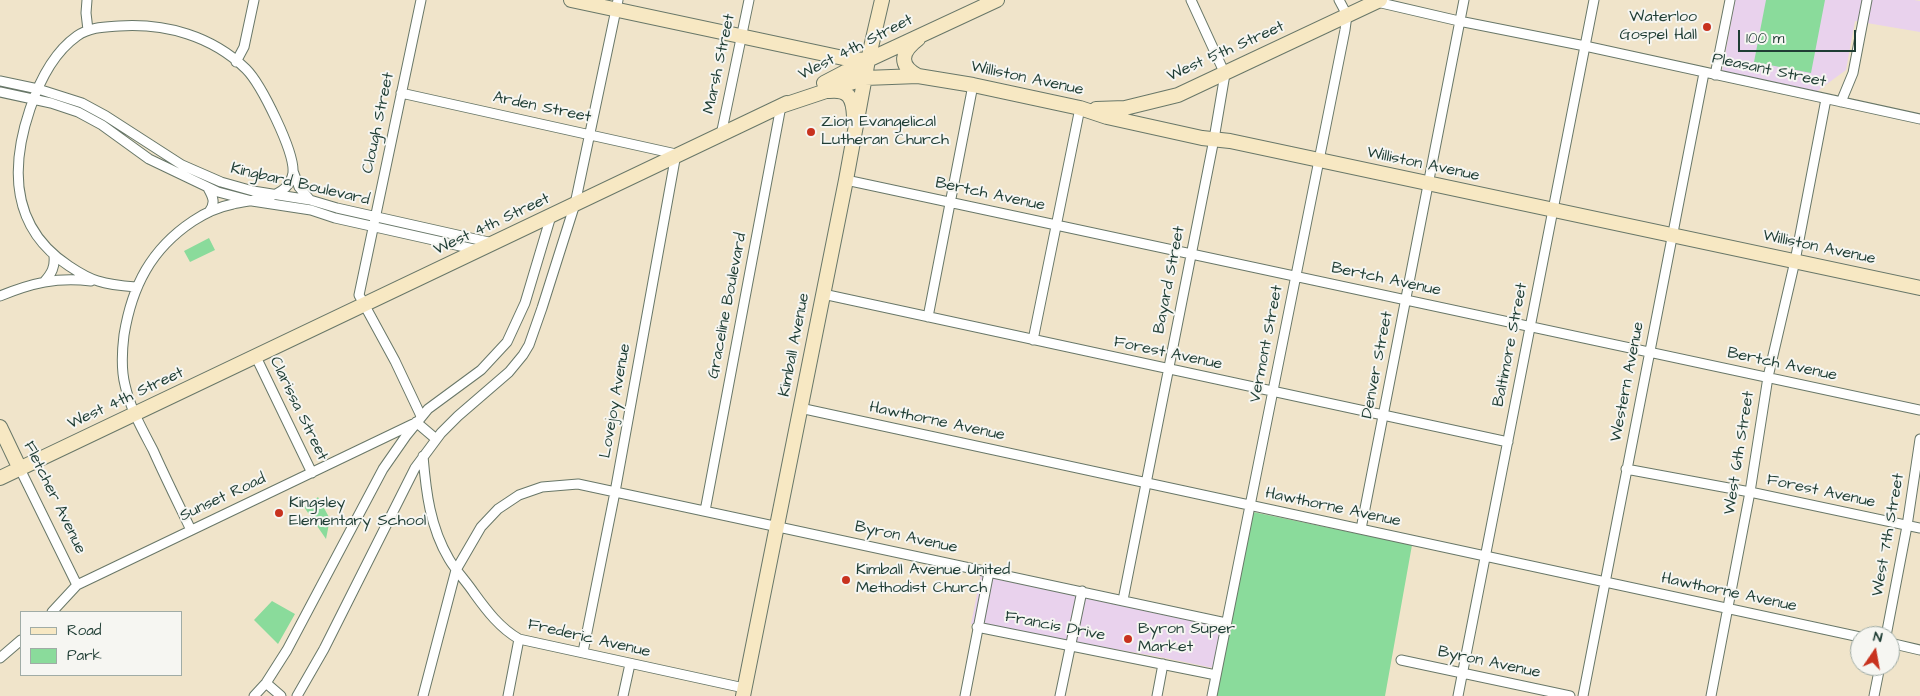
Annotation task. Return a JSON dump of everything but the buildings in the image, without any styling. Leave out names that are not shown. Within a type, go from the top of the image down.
[{"type":"main road","points":[[571,0],[617,5],[742,36],[848,59],[868,60]]},
{"type":"main road","name":"Kimball Avenue","points":[[743,692],[846,180],[864,78],[882,0]]},
{"type":"main road","name":"West 4th Street","points":[[0,478],[495,243],[676,154],[721,135],[868,60],[997,0]]},
{"type":"main road","name":"West 5th Street","points":[[1080,108],[1107,109],[1145,104],[1178,95],[1378,1]]},
{"type":"main road","points":[[918,76],[906,67],[904,55],[907,48],[926,32]]},
{"type":"main road","name":"Williston Avenue","points":[[781,106],[864,78],[918,76],[973,85],[1080,108],[1117,119],[1202,138],[1230,141],[1920,288]]},
{"type":"main road","points":[[820,92],[837,90],[845,92],[849,96],[854,110],[855,129]]},
{"type":"main road","name":"Fletcher Avenue","points":[[0,427],[20,469]]},
{"type":"street","points":[[87,0],[88,30]]},
{"type":"street","points":[[236,62],[244,47],[254,0]]},
{"type":"street","name":"Clough Street","points":[[417,421],[395,361],[359,295],[421,0]]},
{"type":"street","name":"Marsh Street","points":[[721,135],[749,0]]},
{"type":"street","points":[[1191,0],[1225,74]]},
{"type":"street","points":[[1340,0],[1347,15]]},
{"type":"street","name":"Denver Street","points":[[1361,529],[1464,0]]},
{"type":"street","name":"Baltimore Street","points":[[1458,696],[1594,0]]},
{"type":"street","points":[[1715,75],[1730,0]]},
{"type":"street","points":[[1841,102],[1853,73],[1867,0]]},
{"type":"street","name":"Pleasant Street","points":[[1378,1],[1459,22],[1585,46],[1920,119]]},
{"type":"street","points":[[297,696],[324,649],[404,487],[423,456],[458,416],[509,372],[523,355],[531,339],[575,204],[617,5]]},
{"type":"street","name":"Vermont Street","points":[[1212,696],[1347,15]]},
{"type":"street","points":[[98,282],[78,272],[54,256],[36,235],[29,222],[20,192],[18,163],[22,134],[38,89],[56,56],[73,39],[88,30],[133,25],[175,29],[202,40],[236,62],[254,79],[269,105],[299,187],[310,200]]},
{"type":"street","name":"Western Avenue","points":[[1583,696],[1704,73]]},
{"type":"street","name":"Bayard Street","points":[[1123,600],[1214,139],[1225,74]]},
{"type":"street","name":"Kingbard Boulevard","points":[[0,81],[69,98],[95,110],[156,149],[204,175],[237,187],[310,200],[375,217],[495,243]]},
{"type":"street","points":[[928,317],[973,85]]},
{"type":"street","name":"Kingbard Boulevard","points":[[0,92],[67,108],[91,118],[149,159],[208,188],[234,197],[311,210],[373,227],[480,250]]},
{"type":"street","name":"Arden Street","points":[[401,93],[676,154]]},
{"type":"street","name":"West 6th Street","points":[[1710,696],[1750,492],[1768,377],[1795,261],[1826,98]]},
{"type":"street","name":"Graceline Boulevard","points":[[705,511],[781,106]]},
{"type":"street","points":[[1033,340],[1080,108]]},
{"type":"street","name":"Lovejoy Avenue","points":[[583,652],[615,492],[676,154]]},
{"type":"street","points":[[191,530],[135,414],[124,382],[122,364],[127,321],[136,287],[159,251],[181,230],[209,212],[234,203],[252,201],[275,194],[290,182],[293,170]]},
{"type":"street","name":"Bertch Avenue","points":[[846,180],[1920,410]]},
{"type":"street","points":[[208,188],[213,197],[212,208],[209,212]]},
{"type":"street","points":[[254,696],[266,683],[287,650],[383,469],[417,421],[435,403],[492,361],[507,342],[525,303],[551,216]]},
{"type":"street","points":[[44,282],[51,275],[54,267],[54,256]]},
{"type":"street","points":[[0,296],[44,282],[65,279],[136,287]]},
{"type":"street","name":"Forest Avenue","points":[[823,294],[1508,442]]},
{"type":"street","name":"Clarissa Street","points":[[256,357],[312,473]]},
{"type":"street","name":"Hawthorne Avenue","points":[[800,408],[1850,635]]},
{"type":"street","points":[[417,421],[436,439]]},
{"type":"street","name":"Sunset Road","points":[[53,611],[77,585],[417,421]]},
{"type":"street","name":"West 7th Street","points":[[1888,626],[1907,526],[1920,439]]},
{"type":"street","name":"Frederic Avenue","points":[[423,456],[429,508],[432,522],[442,547],[456,570],[495,620],[509,633],[519,639],[583,652],[743,692]]},
{"type":"street","name":"Fletcher Avenue","points":[[20,469],[77,585]]},
{"type":"street","name":"Forest Avenue","points":[[1626,469],[1750,492],[1920,528]]},
{"type":"street","name":"Byron Avenue","points":[[423,696],[456,570],[489,517],[508,502],[530,490],[542,487],[578,484],[1226,623]]},
{"type":"street","points":[[965,696],[989,572]]},
{"type":"street","points":[[1060,696],[1082,592]]},
{"type":"street","name":"Francis Drive","points":[[977,627],[1216,675]]},
{"type":"street","points":[[508,696],[519,639]]},
{"type":"street","points":[[0,658],[20,641]]},
{"type":"street","points":[[1900,645],[1920,650]]},
{"type":"street","name":"Byron Avenue","points":[[1402,660],[1570,696]]},
{"type":"street","points":[[624,696],[630,664]]},
{"type":"street","points":[[1157,696],[1163,664]]},
{"type":"street","points":[[1874,696],[1878,676]]},
{"type":"street","points":[[266,683],[281,696]]},
{"type":"shaded area","points":[[1735,0],[1920,1],[1920,32],[1855,21],[1846,70],[1816,92],[1722,71]]},
{"type":"shaded area","points":[[981,574],[1230,627],[1223,670],[971,624]]},
{"type":"green space","points":[[1766,0],[1825,0],[1811,73],[1754,62]]},
{"type":"green space","points":[[209,238],[215,250],[190,262],[184,251]]},
{"type":"green space","points":[[318,497],[330,519],[326,539],[304,507]]},
{"type":"green space","points":[[1253,512],[1412,545],[1385,696],[1217,696]]},
{"type":"green space","points":[[272,601],[295,614],[278,644],[254,620]]},
{"type":"place","name":"Waterloo Gospel Hall","points":[[1707,27]]},
{"type":"place","name":"Zion Evangelical Lutheran Church","points":[[811,132]]},
{"type":"place","name":"Kingsley Elementary School","points":[[279,513]]},
{"type":"place","name":"Kimball Avenue United Methodist Church","points":[[846,580]]},
{"type":"place","name":"Byron Super Market","points":[[1128,639]]}]
